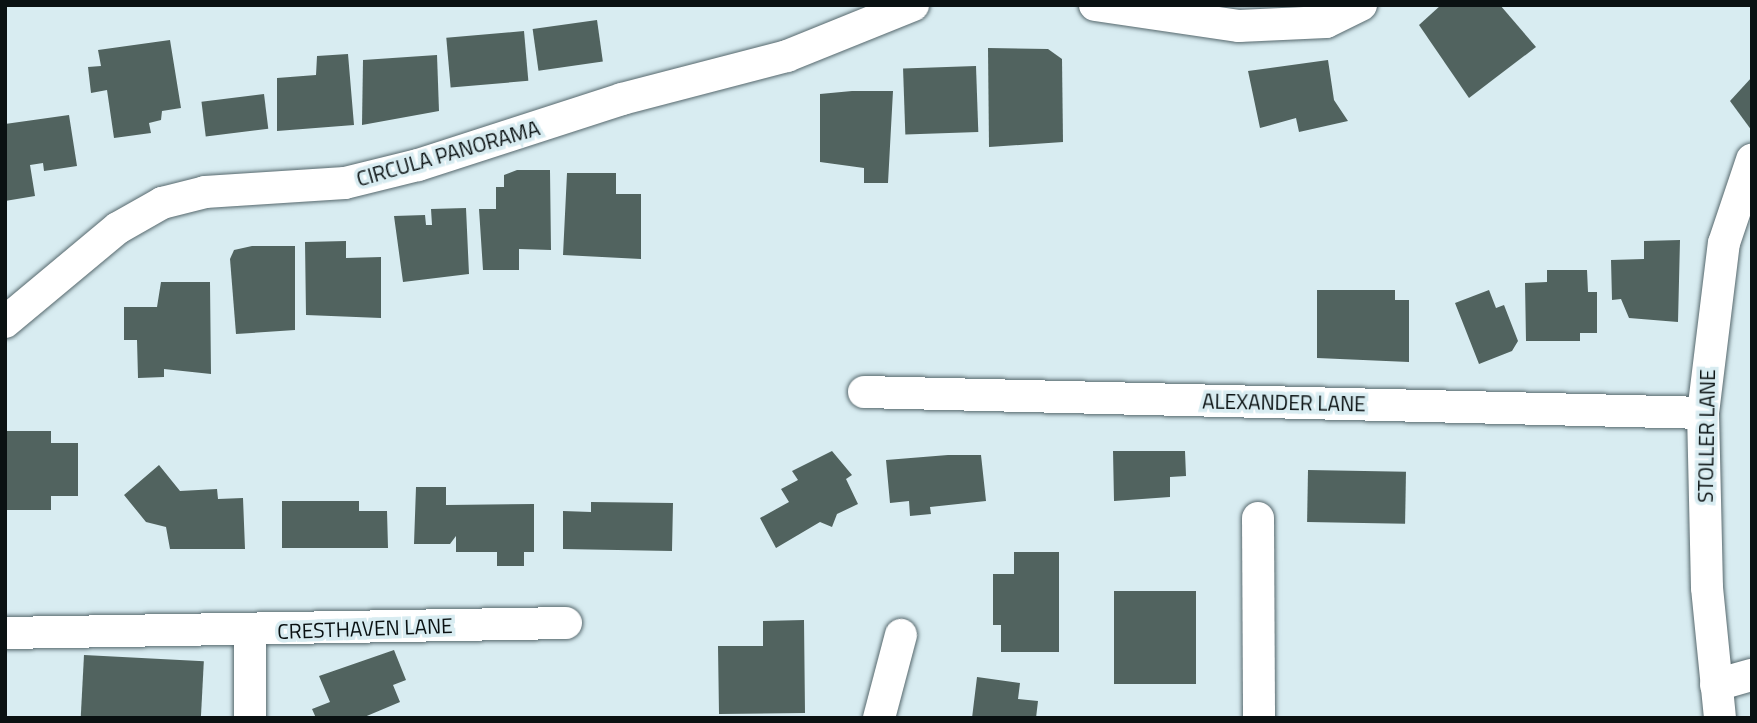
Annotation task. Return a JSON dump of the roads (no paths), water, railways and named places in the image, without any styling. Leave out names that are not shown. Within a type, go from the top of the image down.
[{"type":"street","name":"CIRCULA PANORAMA","points":[[5,322],[118,228],[162,202],[205,192],[345,183],[418,166],[622,99],[787,56],[913,5]]},
{"type":"street","points":[[1095,5],[1239,26],[1326,22],[1361,5]]},
{"type":"street","name":"STOLLER LANE","points":[[1720,718],[1716,685],[1703,412],[1724,243],[1752,160]]},
{"type":"street","name":"ALEXANDER LANE","points":[[864,392],[1703,412]]},
{"type":"street","points":[[1258,517],[1259,718]]},
{"type":"street","name":"CRESTHAVEN LANE","points":[[250,718],[250,632],[566,622]]},
{"type":"street","points":[[5,633],[250,632]]},
{"type":"street","points":[[878,718],[901,635]]},
{"type":"street","points":[[1716,685],[1752,675]]}]
